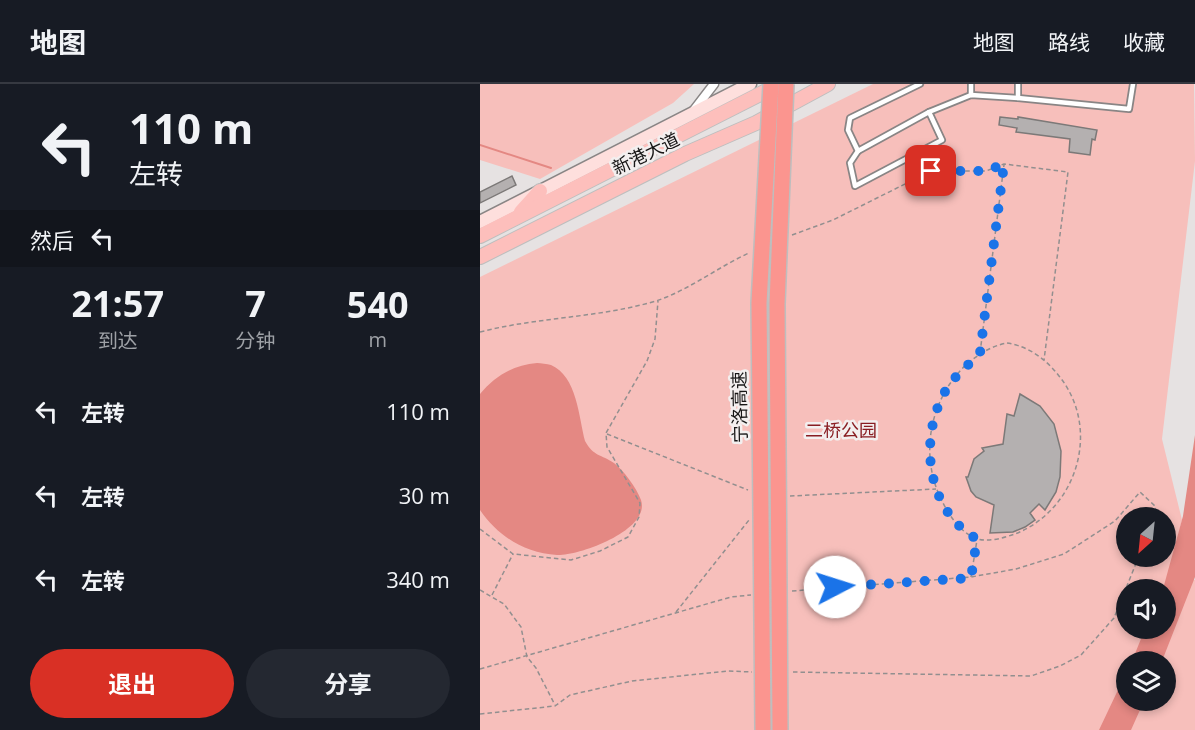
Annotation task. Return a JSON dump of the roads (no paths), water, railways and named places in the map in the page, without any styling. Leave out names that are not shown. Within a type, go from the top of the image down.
[{"type":"highway","name":"宁洛高速","points":[[763,730],[759,303],[771,84]]},
{"type":"highway","name":"宁洛高速","points":[[780,730],[777,304],[786,84]]},
{"type":"main road","name":"新港大道","points":[[480,236],[780,84]]},
{"type":"main road","name":"新港大道","points":[[480,257],[685,154],[756,123],[828,84]]},
{"type":"main road","points":[[515,219],[540,191]]},
{"type":"street","points":[[684,119],[699,105],[714,84]]},
{"type":"street","points":[[480,222],[750,84]]},
{"type":"lane","points":[[858,151],[848,129],[850,118],[920,84]]},
{"type":"lane","points":[[971,84],[971,95]]},
{"type":"lane","points":[[1018,84],[1018,98]]},
{"type":"lane","points":[[929,112],[942,140],[855,186],[850,163],[858,151],[929,112],[971,95],[1129,109],[1133,84]]},
{"type":"waterway","points":[[480,145],[551,168]]},
{"type":"park label","name":"二桥公园","points":[[841,431]]}]
